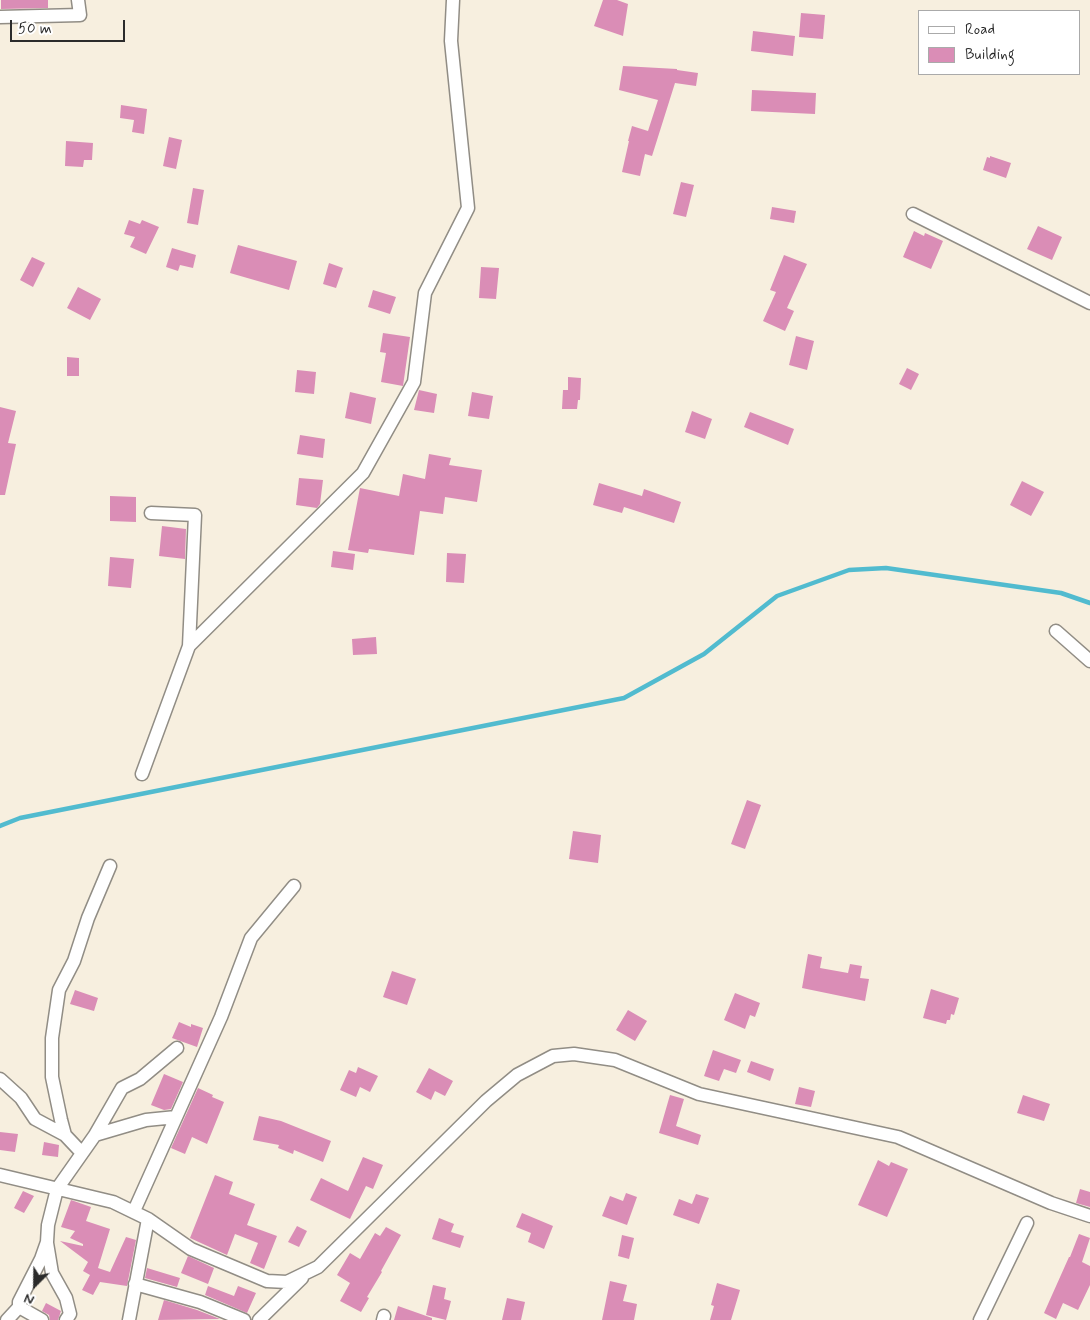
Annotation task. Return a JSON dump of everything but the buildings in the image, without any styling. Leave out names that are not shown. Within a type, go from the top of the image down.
[{"type":"street","points":[[0,18],[80,15],[78,0]]},
{"type":"street","points":[[189,646],[363,473],[414,382],[425,293],[468,208],[451,41],[453,0]]},
{"type":"street","points":[[913,214],[1090,302]]},
{"type":"street","points":[[142,774],[189,646],[195,515],[151,512]]},
{"type":"street","points":[[1056,632],[1090,661]]},
{"type":"street","points":[[65,1135],[52,1077],[52,1038],[59,990],[74,961],[88,918],[110,866]]},
{"type":"street","points":[[134,1211],[221,1017],[251,938],[294,886]]},
{"type":"street","points":[[66,1320],[70,1314],[66,1298],[52,1273],[47,1242],[48,1225],[57,1189],[95,1135],[122,1088],[140,1079],[177,1048]]},
{"type":"street","points":[[0,1175],[113,1202],[148,1219],[191,1250],[267,1281],[287,1282],[318,1267],[494,1094],[517,1075],[554,1056],[574,1054],[615,1060],[699,1094],[898,1137],[1051,1203],[1090,1216]]},
{"type":"street","points":[[0,1079],[20,1098],[35,1119],[65,1135],[82,1153]]},
{"type":"street","points":[[95,1135],[146,1120],[176,1117]]},
{"type":"street","points":[[129,1320],[148,1219]]},
{"type":"street","points":[[980,1320],[1027,1224]]},
{"type":"street","points":[[7,1320],[19,1307],[19,1302],[39,1264],[47,1242]]},
{"type":"street","points":[[259,1320],[305,1274]]},
{"type":"street","points":[[135,1284],[200,1302],[244,1320]]},
{"type":"street","points":[[19,1307],[42,1320]]},
{"type":"waterway","points":[[0,826],[20,818],[624,698],[704,654],[777,596],[849,570],[886,568],[1061,593],[1090,603]]}]
